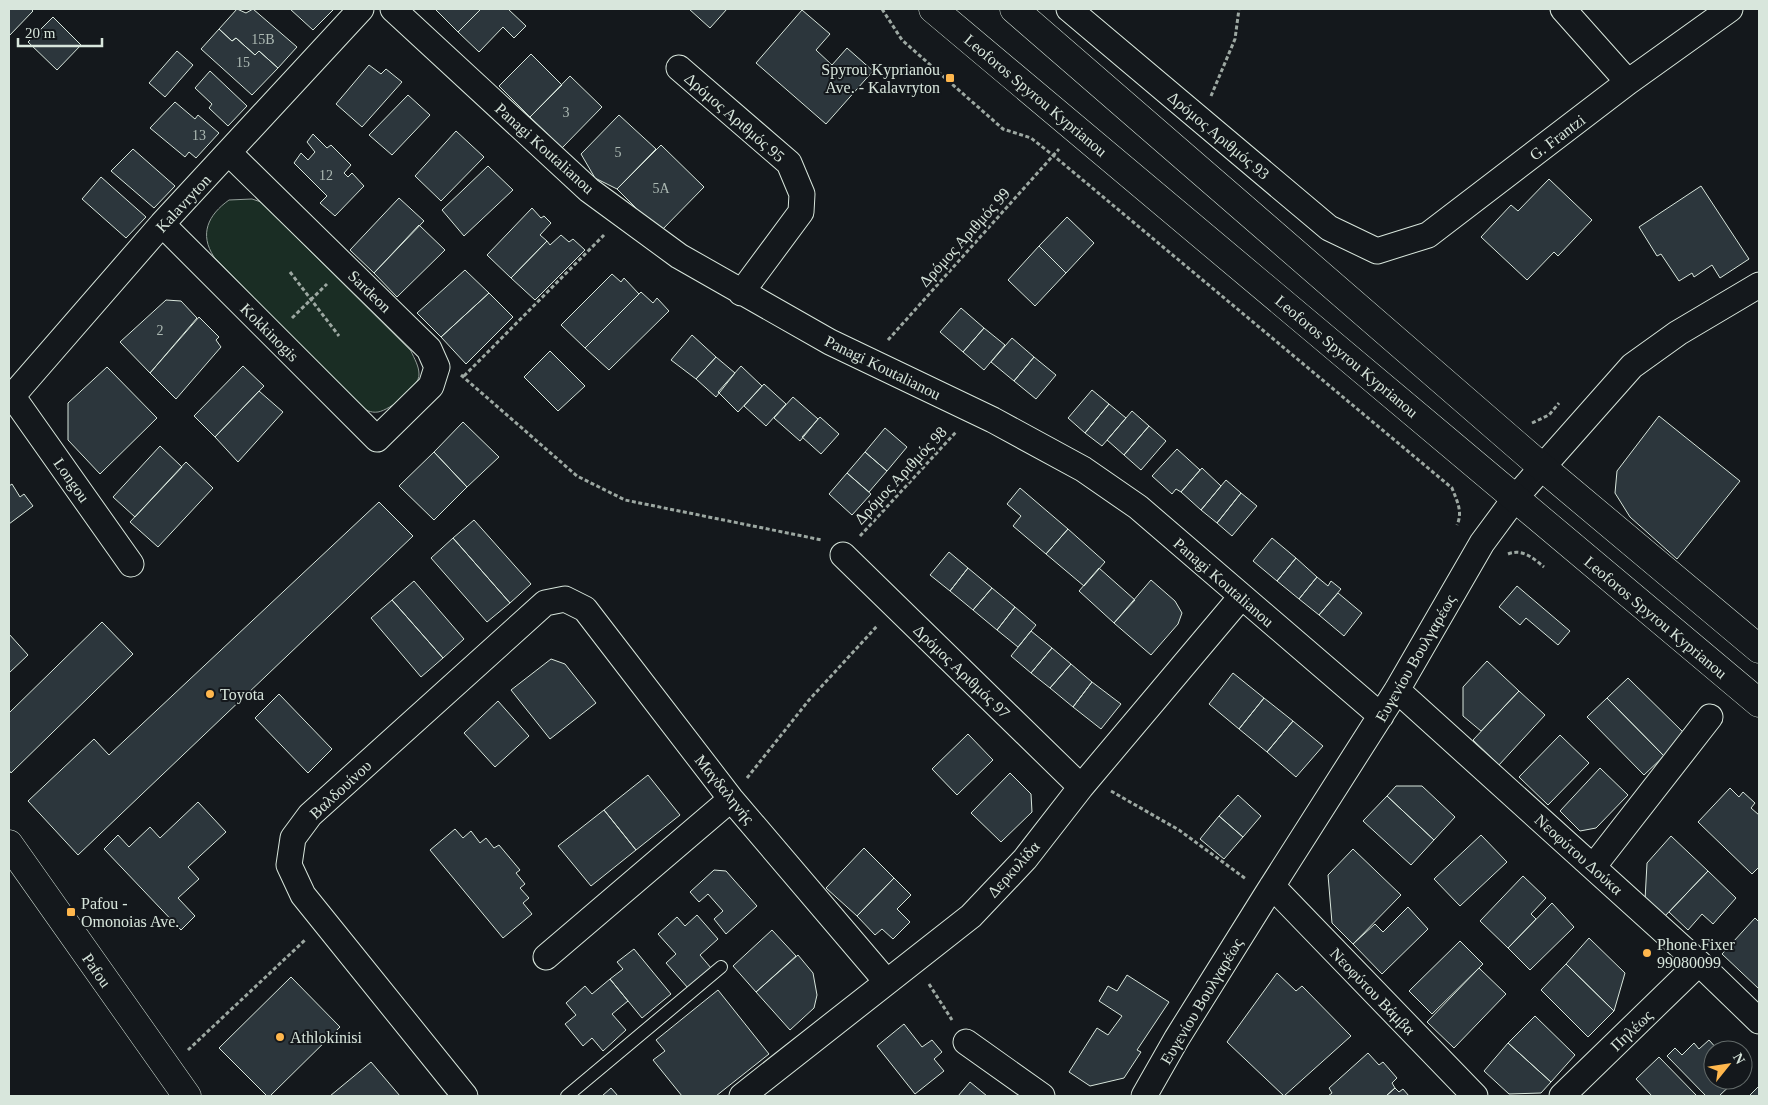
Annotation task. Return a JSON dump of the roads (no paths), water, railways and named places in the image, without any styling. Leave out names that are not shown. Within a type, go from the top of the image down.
[{"type":"main road","name":"Leoforos Spyrou Kyprianou","points":[[933,9],[1759,703]]},
{"type":"main road","points":[[1014,9],[1542,467],[1759,649]]},
{"type":"main road","name":"Pafou","points":[[9,844],[187,1096]]},
{"type":"street","name":"Kalavryton","points":[[11,399],[162,224],[361,9]]},
{"type":"street","name":"Panagi Koutalianou","points":[[393,9],[589,190],[679,256],[830,342],[976,412],[1091,474],[1138,507],[1382,716]]},
{"type":"street","name":"Δρόμος Αριθμός 93","points":[[1068,9],[1329,228],[1377,251]]},
{"type":"street","points":[[1563,9],[1628,82]]},
{"type":"street","name":"G. Frantzi","points":[[1377,251],[1428,235],[1628,82],[1730,9]]},
{"type":"street","name":"Δρόμος Αριθμός 95","points":[[679,68],[789,163],[802,194],[801,212],[741,293]]},
{"type":"street","name":"Sardeon","points":[[229,153],[429,349],[437,367],[431,386],[377,439]]},
{"type":"street","name":"Kokkinogis","points":[[162,224],[377,439]]},
{"type":"street","name":"Ευγενίου Βουλγαρέως","points":[[1144,1096],[1177,1038],[1269,890],[1382,716],[1482,543],[1516,497],[1632,366],[1678,333],[1759,285]]},
{"type":"street","name":"Longou","points":[[11,399],[131,564]]},
{"type":"street","name":"Δρόμος Αριθμός 97","points":[[843,555],[1085,782]]},
{"type":"street","name":"Δερκυλίδα","points":[[742,1096],[971,916],[1025,859],[1085,782],[1242,597]]},
{"type":"street","name":"Μαγδαληνής","points":[[565,599],[585,609],[731,799],[886,981]]},
{"type":"street","name":"Βαλδουίνου","points":[[465,1096],[304,895],[289,866],[293,838],[310,815],[545,603],[565,599]]},
{"type":"street","name":"Νεοφύτου Δούκα","points":[[1397,690],[1593,866],[1759,1020]]},
{"type":"street","points":[[1593,866],[1710,716]]},
{"type":"street","points":[[546,957],[731,799]]},
{"type":"street","name":"Νεοφύτου Βάμβα","points":[[1269,890],[1475,1096]]},
{"type":"street","name":"Πηλέως","points":[[1562,1096],[1699,963]]},
{"type":"street","points":[[966,1042],[1042,1096]]},
{"type":"lane","points":[[567,1096],[722,967]]},
{"type":"place","name":"Spyrou Kyprianou Ave. - Kalavryton","points":[[950,78]]},
{"type":"place","name":"Toyota","points":[[210,694]]},
{"type":"place","name":"Pafou - Omonoias Ave.","points":[[71,912]]},
{"type":"place","name":"Phone Fixer 99080099","points":[[1647,953]]},
{"type":"place","name":"Athlokinisi","points":[[280,1037]]}]
